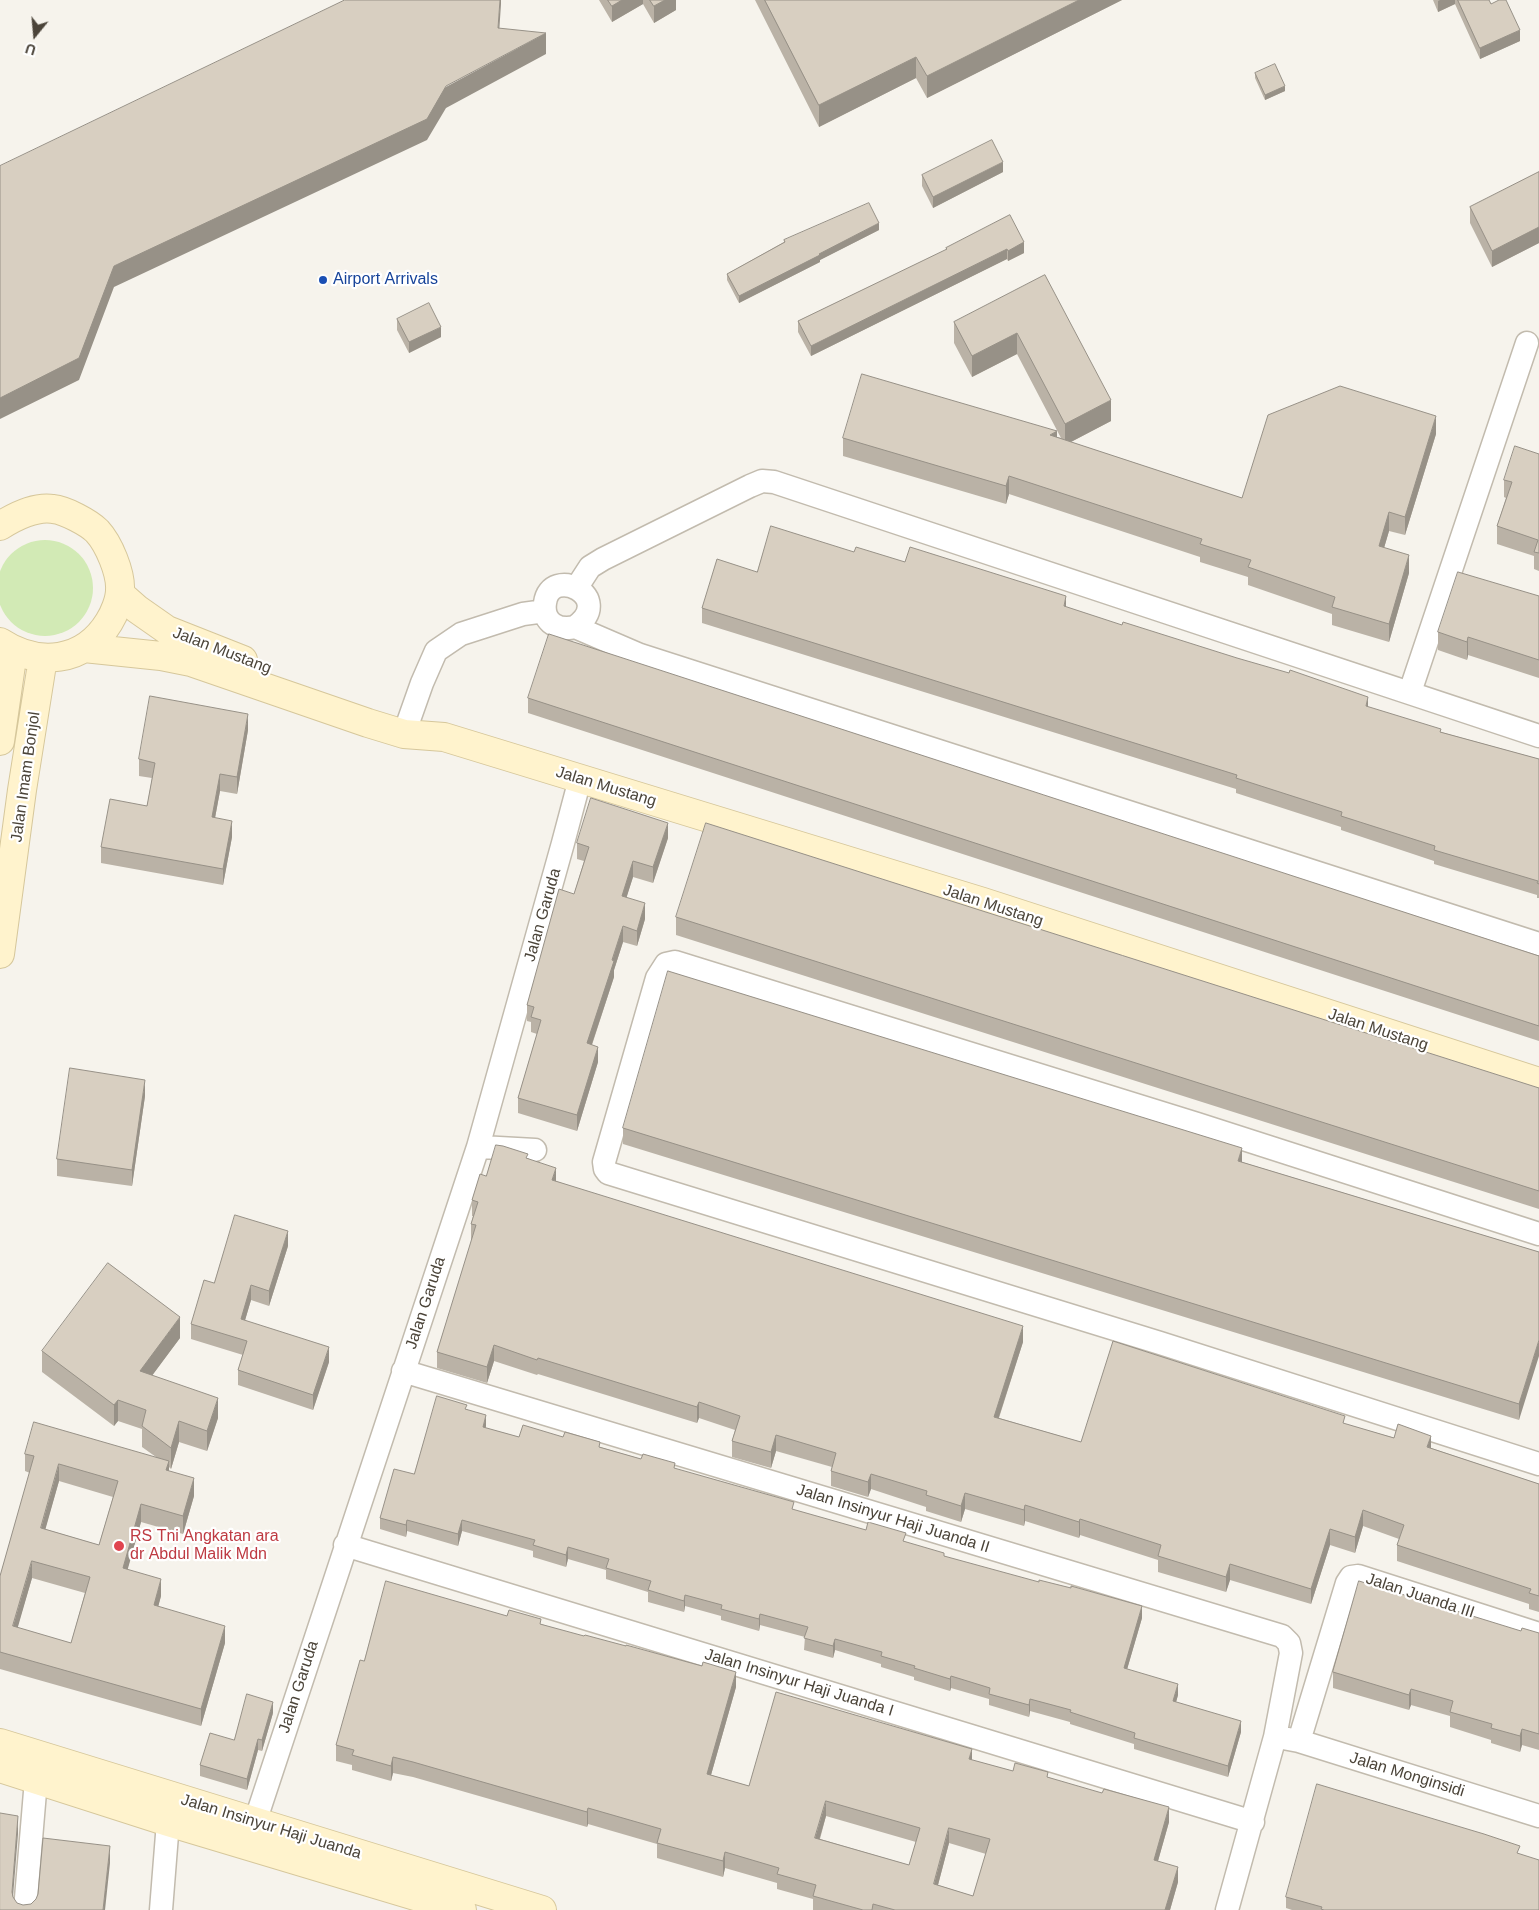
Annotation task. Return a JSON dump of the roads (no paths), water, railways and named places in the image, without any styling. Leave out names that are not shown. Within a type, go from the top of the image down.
[{"type":"main road","points":[[0,526],[40,510],[53,509],[80,519],[97,531],[113,557],[121,588],[112,617],[105,629],[84,648],[57,657],[43,658],[28,656],[7,646]]},
{"type":"main road","name":"Jalan Mustang","points":[[120,594],[144,615],[181,637],[356,701],[407,726],[983,902],[1539,1082]]},
{"type":"main road","name":"Jalan Imam Bonjol","points":[[0,741],[7,646]]},
{"type":"main road","name":"Jalan Mustang","points":[[84,648],[162,656],[190,662],[368,723],[407,726]]},
{"type":"main road","name":"Jalan Imam Bonjol","points":[[0,954],[22,790],[43,658]]},
{"type":"main road","name":"Jalan Insinyur Haji Juanda","points":[[0,1743],[542,1910]]},
{"type":"main road","name":"Jalan Insinyur Haji Juanda","points":[[0,1768],[168,1822],[462,1910]]},
{"type":"street","points":[[1410,692],[1527,343]]},
{"type":"street","points":[[577,587],[590,567],[603,559],[750,486],[762,481],[774,482],[1539,736]]},
{"type":"street","points":[[567,585],[577,587],[584,594],[588,603],[588,612],[583,622],[575,627],[566,629],[556,627],[544,611],[549,592],[557,587],[567,585]]},
{"type":"street","points":[[407,726],[422,683],[436,651],[460,634],[523,614],[544,611]]},
{"type":"street","points":[[575,627],[640,655],[1539,944]]},
{"type":"street","name":"Jalan Garuda","points":[[256,1822],[478,1146],[580,779]]},
{"type":"street","points":[[1539,1234],[1198,1124],[675,962],[666,964],[657,978],[604,1162],[608,1173],[1160,1343],[1539,1464]]},
{"type":"street","points":[[478,1146],[536,1150]]},
{"type":"street","name":"Jalan Insinyur Haji Juanda II","points":[[403,1371],[1282,1636],[1289,1643],[1291,1653],[1275,1737],[1253,1822],[1227,1910]]},
{"type":"street","name":"Jalan Insinyur Haji Juanda I","points":[[346,1545],[1253,1822]]},
{"type":"street","name":"Jalan Juanda III","points":[[1299,1741],[1347,1583],[1351,1577],[1358,1576],[1539,1634]]},
{"type":"street","name":"Jalan Monginsidi","points":[[1275,1737],[1299,1741],[1539,1816]]},
{"type":"street","points":[[25,1910],[36,1780]]},
{"type":"street","points":[[161,1910],[168,1822]]},
{"type":"place","name":"Airport Arrivals","points":[[323,280]]},
{"type":"place","name":"RS Tni Angkatan ara dr Abdul Malik Mdn","points":[[119,1546]]}]
